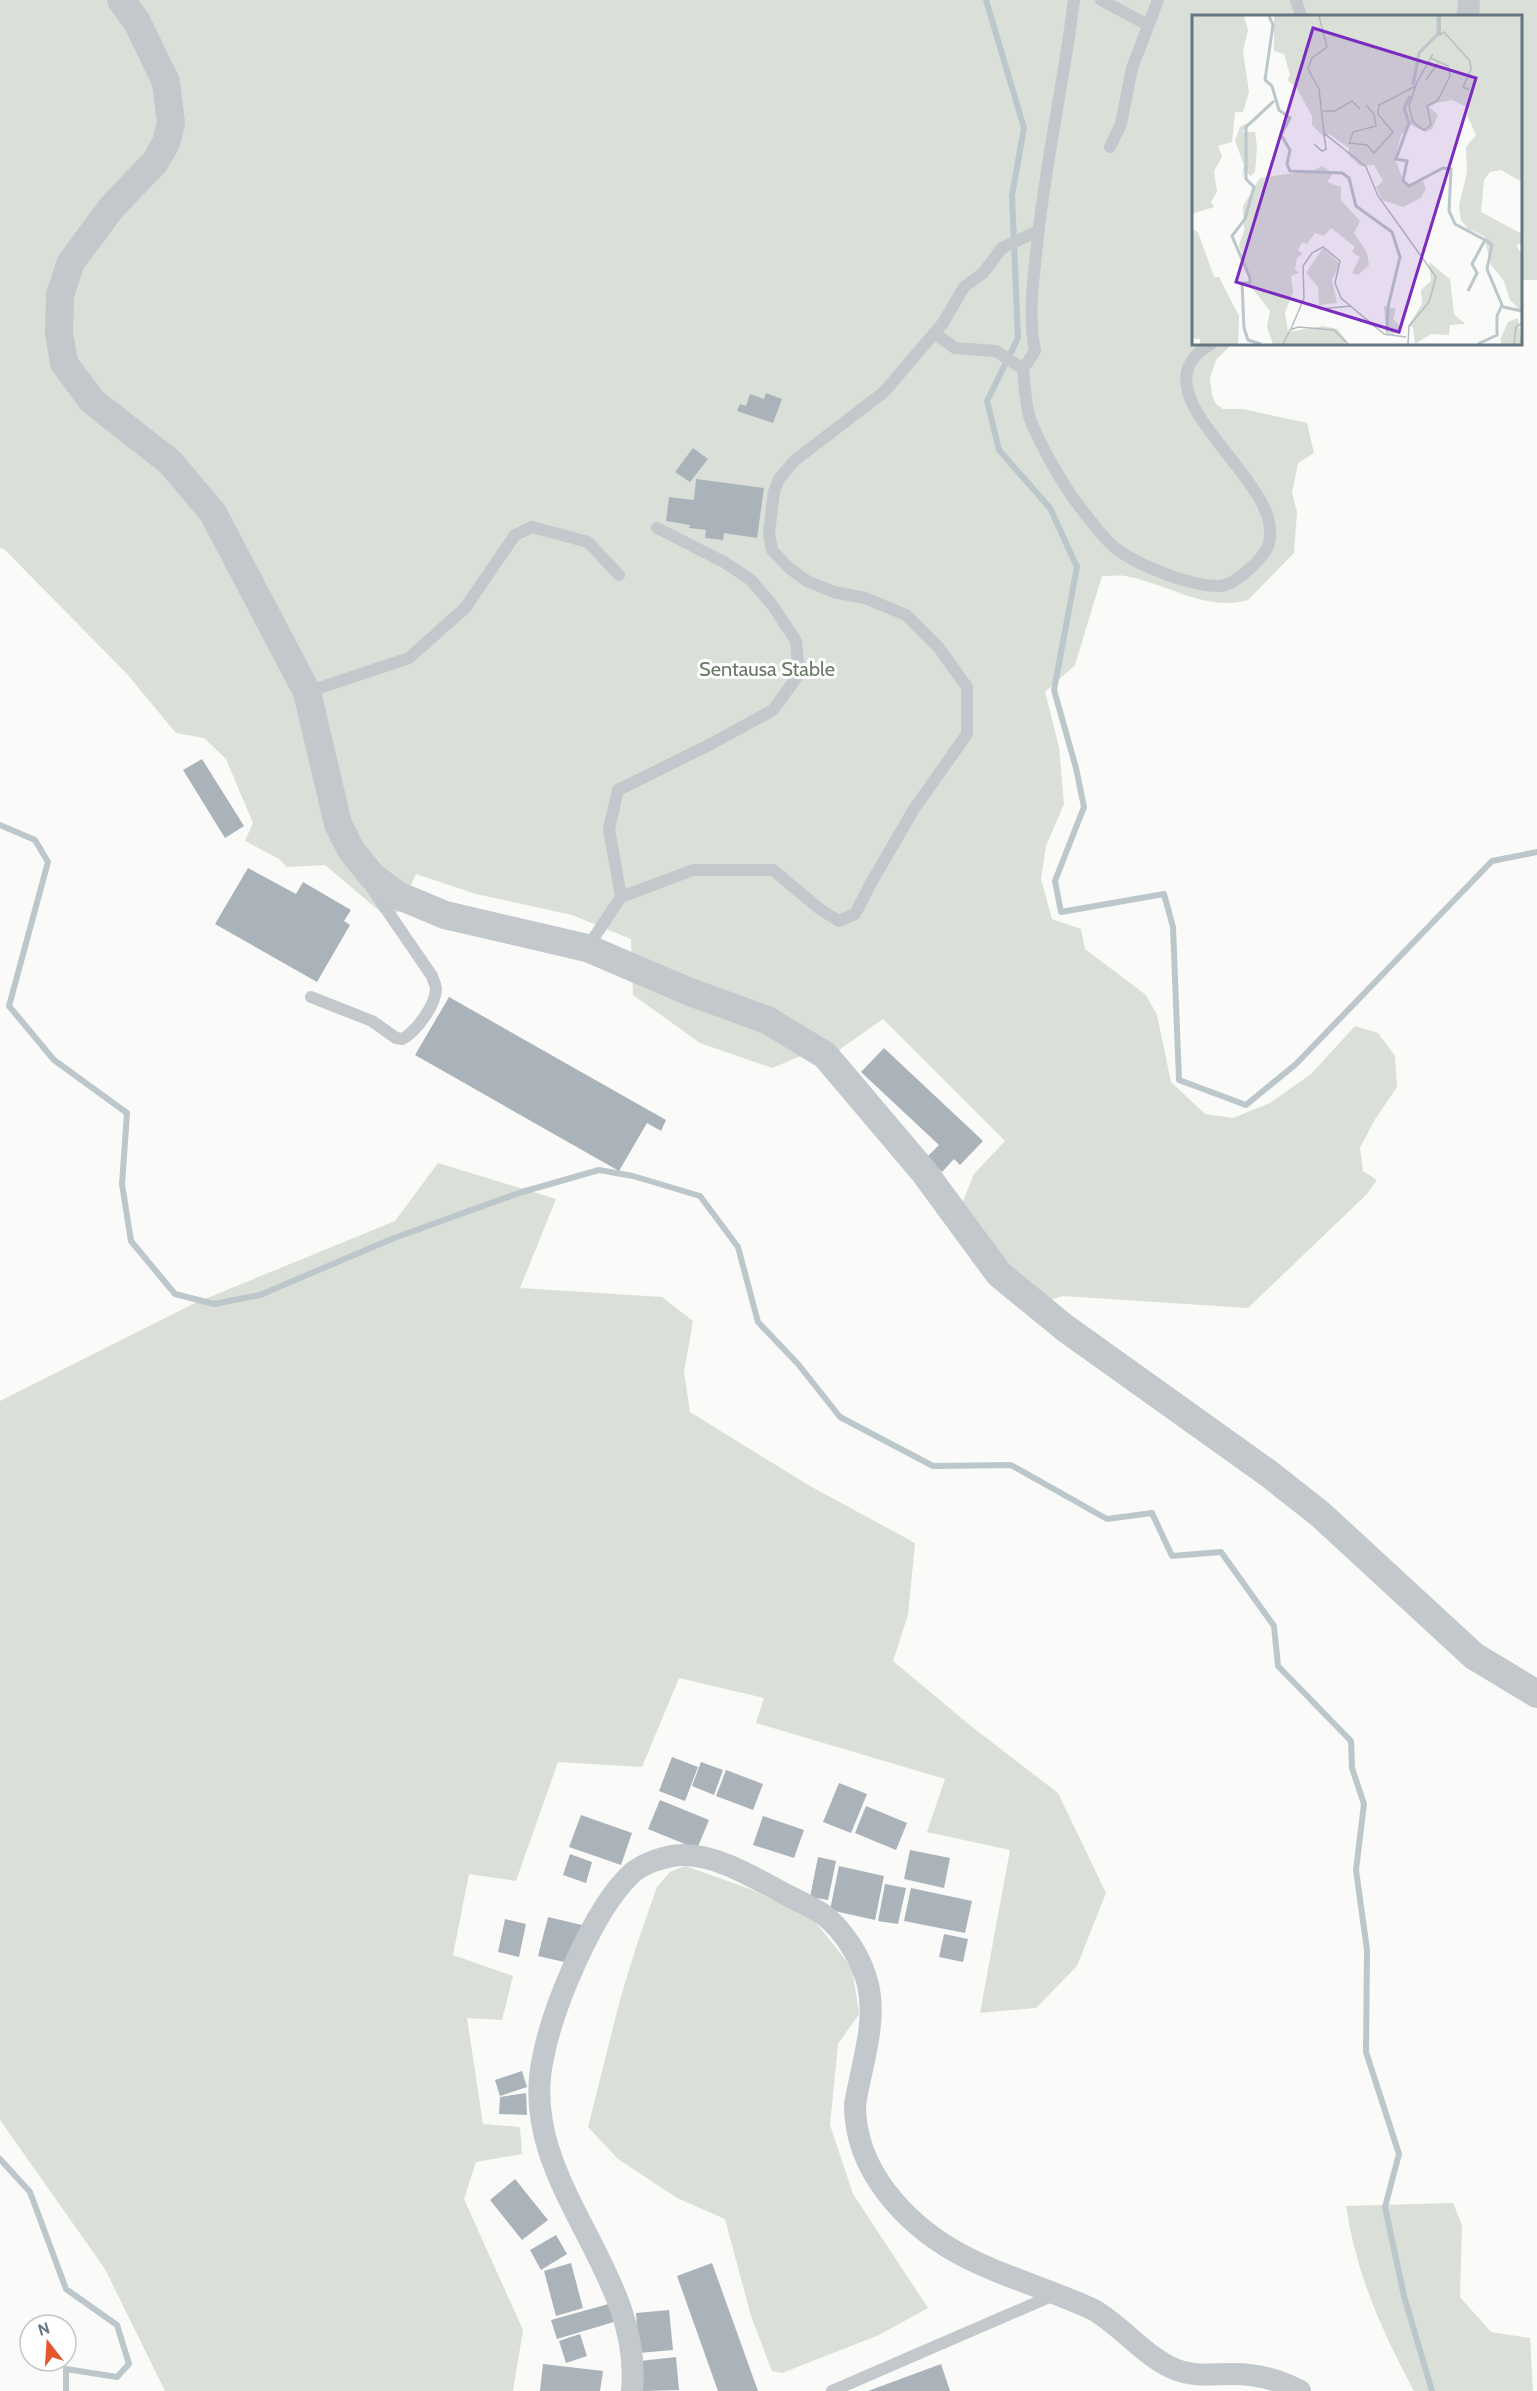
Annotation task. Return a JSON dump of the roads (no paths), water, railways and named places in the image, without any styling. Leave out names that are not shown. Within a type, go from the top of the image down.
[{"type":"street","points":[[121,0],[137,22],[166,82],[171,123],[166,143],[155,162],[112,207],[71,262],[60,295],[59,333],[64,363],[92,401],[170,462],[213,513],[307,692],[338,824],[351,850],[372,876],[396,895],[445,915],[587,948],[690,992],[767,1020],[825,1055],[924,1172],[999,1274],[1065,1328],[1268,1473],[1320,1514],[1474,1656],[1537,1694]]},
{"type":"street","points":[[632,2391],[632,2358],[627,2328],[612,2282],[558,2175],[548,2150],[540,2114],[542,2058],[558,2006],[587,1938],[617,1890],[633,1873],[648,1864],[681,1855],[729,1867],[823,1915],[835,1926],[856,1955],[867,1982],[872,2007],[858,2086],[855,2119],[867,2162],[878,2181],[931,2238],[950,2250],[1017,2280],[1086,2306],[1111,2320],[1147,2352],[1178,2370],[1194,2375],[1257,2376],[1300,2391]]},
{"type":"lane","points":[[1020,367],[1035,351],[1031,330],[1033,233],[1068,49],[1074,0]]},
{"type":"lane","points":[[1101,0],[1148,25]]},
{"type":"lane","points":[[1110,147],[1121,124],[1132,68],[1158,0]]},
{"type":"lane","points":[[1296,0],[1301,15]]},
{"type":"lane","points":[[587,948],[621,897],[693,870],[773,870],[839,921],[855,914],[914,809],[967,734],[967,687],[939,648],[906,615],[865,598],[834,592],[807,581],[789,568],[772,549],[769,533],[774,492],[784,471],[794,461],[884,393],[943,323],[964,287],[982,273],[1002,248],[1033,233]]},
{"type":"lane","points":[[934,333],[956,348],[996,351],[1020,367],[1030,417],[1048,456],[1071,495],[1114,547],[1169,575],[1200,584],[1223,586],[1255,564],[1268,546],[1270,528],[1267,513],[1259,495],[1219,444],[1190,399],[1186,376],[1191,362],[1209,345]]},
{"type":"lane","points":[[307,692],[409,658],[465,608],[515,535],[532,527],[588,542],[620,575]]},
{"type":"lane","points":[[621,897],[609,829],[618,790],[773,710],[799,674],[796,641],[773,606],[751,580],[724,562],[657,528]]},
{"type":"lane","points":[[311,997],[372,1021],[396,1038],[402,1039],[417,1029],[435,996],[436,987],[432,976],[368,882],[362,864]]},
{"type":"lane","points":[[832,2391],[1056,2294]]},
{"type":"waterway","points":[[986,0],[1024,128],[1012,195],[1018,338],[987,401],[999,450],[1050,508],[1077,567],[1054,690],[1076,768],[1084,807],[1055,881],[1061,912],[1164,894],[1173,927],[1179,1080],[1246,1105],[1296,1064],[1492,861],[1537,852]]},
{"type":"waterway","points":[[0,825],[35,840],[48,862],[9,1006],[54,1060],[127,1113],[122,1184],[131,1241],[175,1294],[214,1304],[260,1295],[394,1238],[522,1192],[599,1170],[633,1176],[700,1196],[738,1247],[758,1322],[798,1364],[840,1417],[933,1466],[1011,1465],[1107,1519],[1152,1513],[1172,1556],[1221,1552],[1274,1626],[1278,1666],[1351,1741],[1352,1768],[1364,1804],[1356,1870],[1367,1950],[1366,2052],[1399,2154],[1385,2207],[1404,2296],[1432,2391]]},
{"type":"waterway","points":[[0,2159],[30,2192],[66,2289],[117,2325],[129,2364],[117,2377],[66,2369],[66,2391]]},
{"type":"park label","name":"Sentausa Stable","points":[[767,669]]}]
